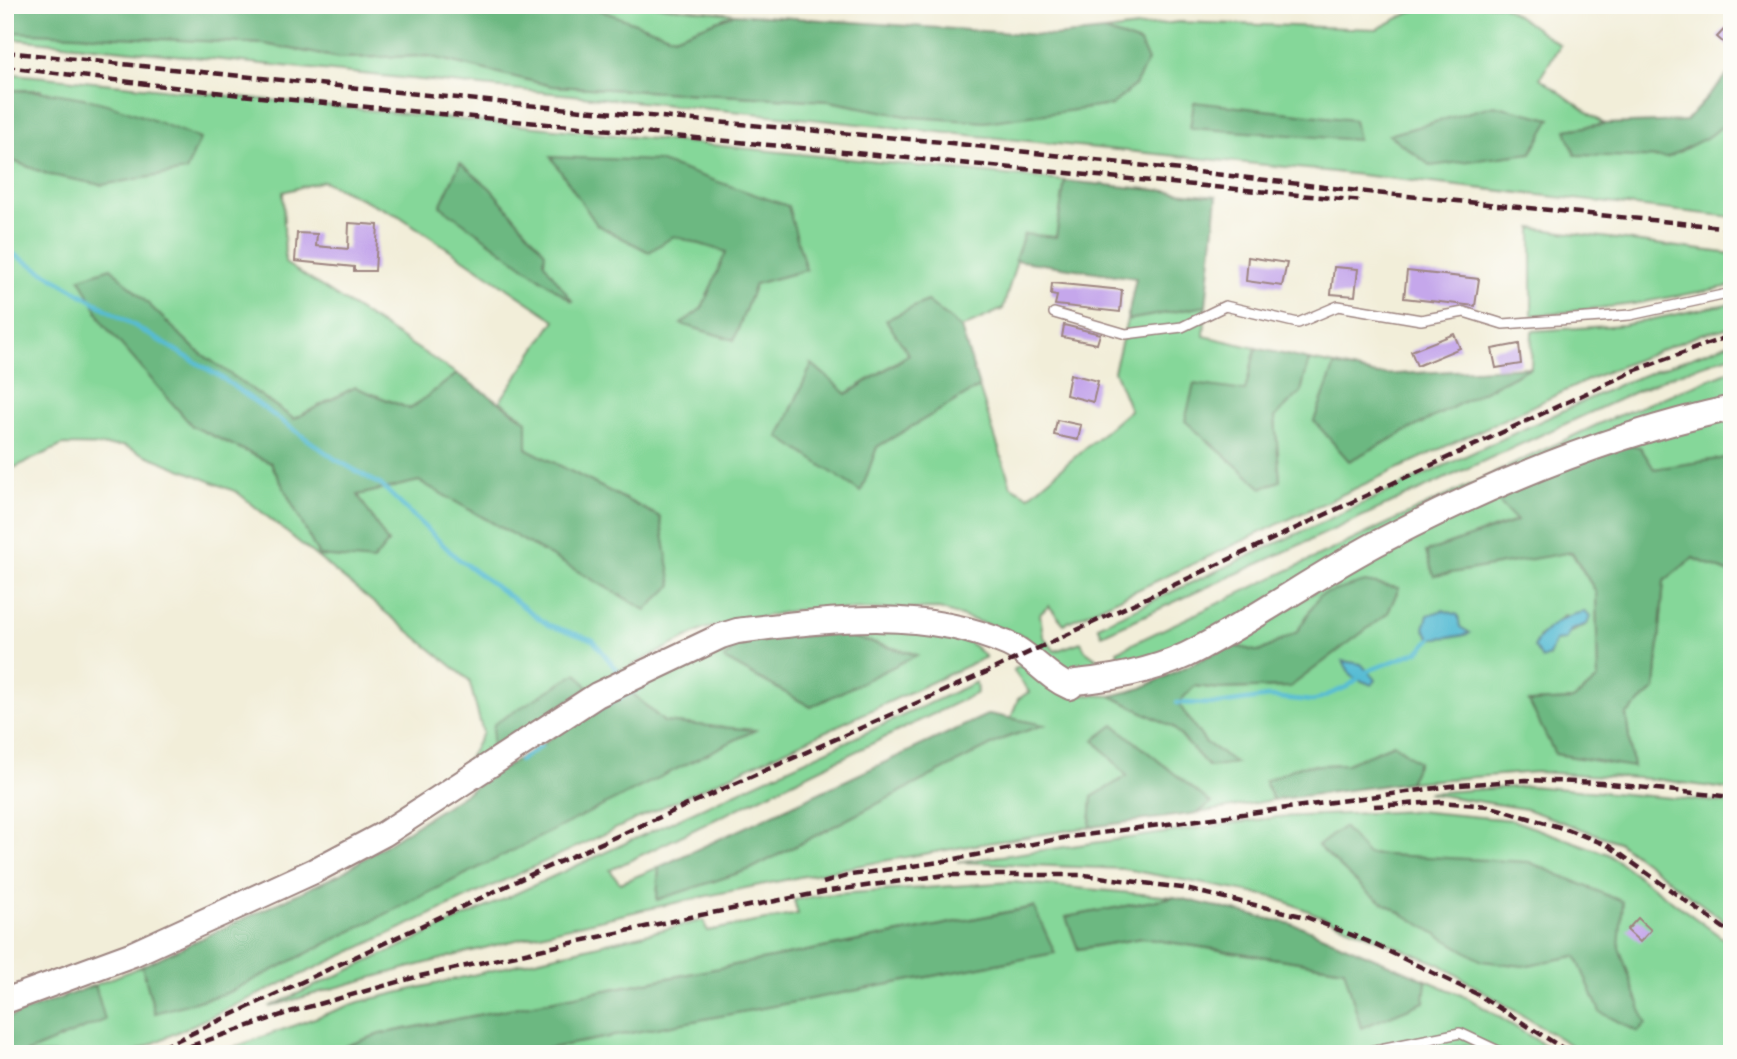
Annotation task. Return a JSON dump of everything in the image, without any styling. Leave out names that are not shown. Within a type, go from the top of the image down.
[{"type":"street","points":[[5,1001],[134,954],[314,872],[384,834],[597,695],[721,636],[737,631],[847,617],[924,622],[976,632],[1012,645],[1055,681],[1070,687],[1076,682],[1135,672],[1196,651],[1384,539],[1501,485],[1651,426],[1732,408]]},
{"type":"lane","points":[[1054,313],[1126,334],[1181,327],[1225,306],[1298,323],[1338,306],[1421,320],[1464,312],[1503,324],[1630,315],[1732,293]]},
{"type":"lane","points":[[1355,1054],[1460,1033],[1505,1054]]},
{"type":"green space","points":[[5,5],[585,5],[674,37],[735,14],[1054,36],[1105,31],[1140,43],[1148,61],[1135,85],[1112,105],[985,122],[911,117],[829,101],[552,86],[428,56],[340,58],[264,44],[10,32],[5,30]]},
{"type":"green space","points":[[585,5],[648,5],[735,14],[674,37]]},
{"type":"green space","points":[[1425,5],[1502,5],[1560,45],[1540,78],[1604,124],[1566,130],[1710,136],[1732,118],[1732,217],[1316,170],[5,38],[5,30],[264,44],[340,58],[428,56],[552,86],[829,101],[911,117],[1042,114],[1112,105],[1140,43],[1105,31],[1179,22],[1377,29]]},
{"type":"green space","points":[[1732,70],[1732,118],[1710,136],[1667,158],[1575,155],[1566,130],[1604,124],[1686,121]]},
{"type":"green space","points":[[5,73],[1065,181],[1056,238],[1024,235],[1003,309],[961,328],[927,301],[887,320],[909,354],[846,394],[811,365],[860,491],[877,447],[979,387],[1011,486],[1029,496],[1130,410],[1114,371],[1127,320],[1206,306],[1204,336],[1256,348],[1245,392],[1280,481],[1275,417],[1301,392],[1309,360],[1335,365],[1314,421],[1531,368],[1532,331],[1624,325],[1732,303],[1732,327],[1701,334],[1599,375],[1064,624],[1049,606],[1040,614],[1043,636],[1055,651],[1081,642],[1085,650],[1103,663],[1119,658],[1117,651],[1605,421],[1732,370],[1732,400],[1673,411],[1209,635],[1132,667],[1074,673],[1023,636],[939,609],[795,610],[704,629],[588,688],[576,674],[491,753],[460,774],[483,733],[469,680],[237,492],[124,446],[63,445],[5,472],[5,158],[50,175],[41,90],[5,90]],"holes":[[[323,181],[399,216],[555,320],[500,401],[527,421],[527,449],[660,517],[646,610],[419,481],[357,495],[388,543],[319,556],[271,463],[192,426],[110,268],[196,350],[294,419],[355,387],[410,409],[457,374],[285,263],[283,192]],[[674,236],[806,270],[755,284],[734,340],[702,308],[727,252]]]},
{"type":"green space","points":[[5,90],[57,93],[82,98],[152,119],[200,139],[186,171],[102,185],[50,175],[5,158]]},
{"type":"green space","points":[[1194,102],[1354,120],[1358,140],[1190,128]]},
{"type":"green space","points":[[1494,105],[1551,119],[1531,153],[1431,166],[1389,135]]},
{"type":"green space","points":[[551,157],[658,161],[788,206],[806,270],[755,284],[734,340],[681,324],[702,308],[726,252],[674,236],[649,252],[597,225]]},
{"type":"green space","points":[[460,163],[490,188],[545,252],[544,263],[573,302],[440,206]]},
{"type":"green space","points":[[1065,181],[1217,196],[1206,306],[1127,320],[1136,278],[1015,260],[1024,234],[1056,237]]},
{"type":"green space","points":[[1532,228],[1732,254],[1732,286],[1633,304],[1532,316]]},
{"type":"green space","points":[[111,268],[196,350],[294,419],[355,387],[410,409],[457,374],[527,421],[527,449],[660,517],[672,585],[646,610],[419,481],[358,495],[388,543],[373,561],[319,556],[271,463],[192,426],[104,325],[80,278]]},
{"type":"green space","points":[[927,301],[961,328],[979,387],[877,447],[861,492],[779,437],[812,364],[847,394],[909,355],[886,320]]},
{"type":"green space","points":[[1732,342],[1732,355],[1668,377],[1102,635],[1098,626],[1623,383]]},
{"type":"green space","points":[[1256,348],[1309,360],[1301,392],[1275,417],[1280,481],[1262,488],[1185,421],[1194,384],[1245,391]]},
{"type":"green space","points":[[1335,365],[1377,375],[1531,367],[1349,461],[1314,421]]},
{"type":"green space","points":[[1732,417],[1732,457],[1654,469],[1640,447],[1621,446]]},
{"type":"green space","points":[[1621,446],[1640,447],[1654,469],[1732,457],[1732,574],[1693,558],[1664,581],[1655,689],[1626,715],[1633,767],[1555,754],[1529,702],[1573,700],[1598,679],[1596,592],[1572,552],[1434,576],[1426,552],[1517,521],[1493,496]]},
{"type":"green space","points":[[1493,496],[1518,520],[1426,552],[1434,575],[1571,552],[1596,592],[1598,679],[1573,700],[1530,702],[1633,767],[1626,715],[1655,689],[1664,581],[1693,558],[1732,574],[1732,790],[1655,779],[1537,772],[1409,782],[1418,762],[1394,744],[1347,764],[1300,766],[1265,782],[1273,800],[1198,813],[1211,803],[1127,776],[1092,797],[1090,827],[883,861],[676,903],[471,951],[269,1007],[976,682],[977,693],[610,870],[620,883],[659,867],[657,899],[1005,738],[1042,725],[1011,718],[1018,699],[1029,692],[1013,670],[1023,664],[1070,694],[1111,696],[1173,727],[1209,767],[1235,763],[1205,742],[1177,703],[1195,686],[1219,689],[1290,687],[1320,595],[1297,632],[1259,652],[1231,645],[1398,539]],"holes":[[[1564,615],[1587,624],[1555,641],[1549,656],[1539,636],[1550,630]]]},
{"type":"green space","points":[[1365,582],[1399,588],[1388,613],[1290,687],[1219,689],[1195,686],[1178,703],[1205,742],[1236,763],[1209,767],[1173,727],[1111,696],[1142,688],[1231,645],[1259,652],[1297,632],[1320,595]]},
{"type":"green space","points":[[908,630],[969,642],[986,657],[130,1054],[23,1054],[104,1020],[95,985],[142,966],[155,1013],[754,731],[664,722],[632,693],[681,665],[744,639],[725,658],[916,654],[840,634]]},
{"type":"green space","points":[[840,634],[917,655],[811,707],[724,659],[744,639]]},
{"type":"green space","points":[[577,673],[588,688],[491,753],[494,724]]},
{"type":"green space","points":[[632,693],[664,722],[755,730],[227,993],[155,1013],[142,966],[340,874],[582,718]]},
{"type":"green space","points":[[989,714],[1044,725],[1005,738],[751,869],[657,900],[659,867]]},
{"type":"green space","points":[[1114,725],[1211,803],[1198,813],[1090,827],[1092,797],[1127,776],[1094,740]]},
{"type":"green space","points":[[1394,744],[1418,762],[1409,782],[1273,800],[1265,781],[1300,766],[1347,764]]},
{"type":"green space","points":[[1529,786],[1732,803],[1732,927],[1618,842],[1526,809],[1427,793]]},
{"type":"green space","points":[[1416,811],[1512,820],[1608,854],[1732,945],[1732,1054],[1585,1054],[1439,964],[1274,897],[1124,869],[958,862],[1278,817]]},
{"type":"green space","points":[[1343,827],[1367,854],[1529,862],[1623,902],[1619,947],[1646,1024],[1638,1032],[1600,1012],[1576,956],[1523,966],[1482,961],[1369,894],[1318,846]]},
{"type":"green space","points":[[1012,882],[1174,897],[1066,917],[1078,949],[1142,938],[1344,969],[1423,1002],[1426,980],[1468,998],[1559,1054],[1484,1054],[1465,1045],[1414,1054],[518,1054],[1054,953],[1033,907],[380,1034],[324,1054],[215,1054],[359,1002],[704,920],[707,931],[798,914],[794,900],[822,895]]},
{"type":"green space","points":[[1174,897],[1300,926],[1426,980],[1424,1002],[1361,1028],[1344,969],[1142,938],[1078,949],[1066,917]]},
{"type":"green space","points":[[1034,907],[1055,953],[524,1053],[324,1054],[380,1034]]},
{"type":"green space","points":[[95,985],[105,1020],[23,1054],[5,1054],[5,1019]]},
{"type":"water","points":[[1443,610],[1458,615],[1460,627],[1470,633],[1431,639],[1424,628],[1428,615]]},
{"type":"water","points":[[1585,612],[1590,617],[1587,624],[1571,630],[1565,640],[1555,641],[1549,656],[1542,659],[1534,647],[1543,634],[1562,619]]},
{"type":"water","points":[[1343,661],[1361,664],[1376,680],[1372,685],[1352,677]]},
{"type":"building","points":[[1732,21],[1732,50],[1717,37]]},
{"type":"building","points":[[349,223],[378,225],[375,271],[354,271],[354,267],[295,261],[297,233],[317,234],[316,246],[348,249]]},
{"type":"building","points":[[1248,257],[1287,263],[1282,286],[1246,281]]},
{"type":"building","points":[[1334,267],[1358,269],[1355,296],[1331,294]]},
{"type":"building","points":[[1407,271],[1479,279],[1475,306],[1404,298]]},
{"type":"building","points":[[1052,283],[1122,290],[1120,312],[1055,305],[1057,296],[1051,295]]},
{"type":"building","points":[[1064,325],[1100,334],[1097,344],[1062,337]]},
{"type":"building","points":[[1454,334],[1460,348],[1417,366],[1411,351]]},
{"type":"building","points":[[1519,344],[1521,364],[1496,368],[1492,349]]},
{"type":"building","points":[[1070,374],[1098,381],[1093,402],[1066,395]]},
{"type":"building","points":[[1057,420],[1081,425],[1078,440],[1054,435]]},
{"type":"building","points":[[1638,918],[1651,930],[1640,942],[1627,930]]},
{"type":"waterway","points":[[5,249],[219,376],[335,459],[381,485],[456,557],[548,625],[593,640],[619,673]]},
{"type":"waterway","points":[[1177,703],[1218,704],[1269,697],[1313,701],[1347,687],[1368,671],[1419,651],[1431,639]]},
{"type":"waterway","points":[[589,714],[647,684]]},
{"type":"waterway","points":[[519,761],[541,746]]},
{"type":"railway","points":[[5,52],[526,105],[942,142],[1376,193],[1732,228]]},
{"type":"railway","points":[[5,67],[240,95],[1363,201]]},
{"type":"railway","points":[[148,1054],[534,873],[989,671],[1636,370],[1732,335]]},
{"type":"railway","points":[[823,883],[851,875],[940,862],[1063,838],[1459,785],[1526,780],[1601,783],[1732,797]]},
{"type":"railway","points":[[1374,806],[1441,802],[1488,806],[1569,830],[1609,846],[1732,934]]},
{"type":"railway","points":[[176,1051],[290,1012],[420,976],[695,916],[829,891],[945,875],[1084,875],[1182,888],[1306,917],[1367,941],[1477,994],[1572,1054]]}]
